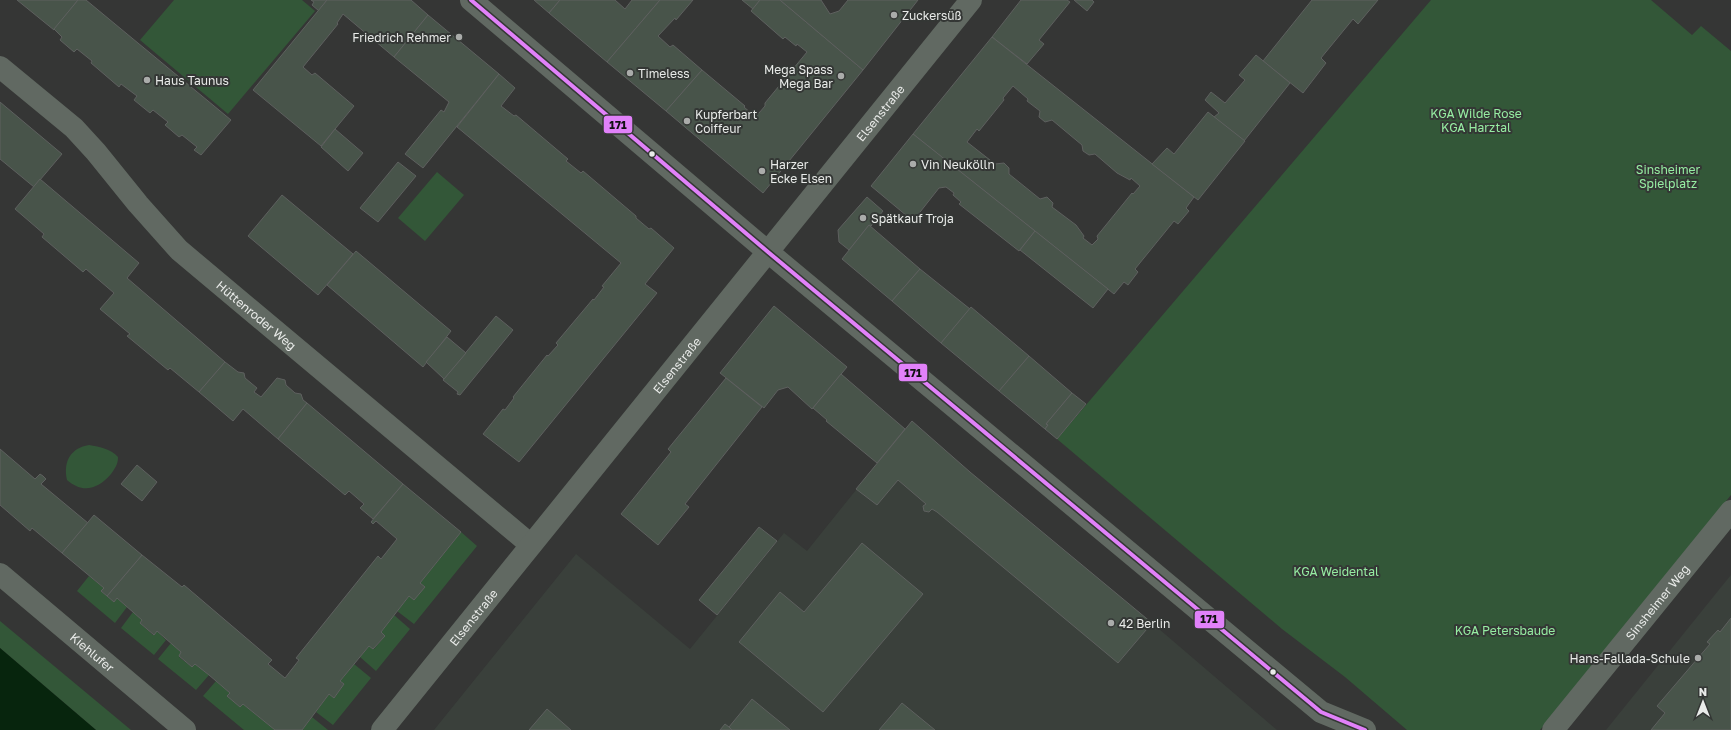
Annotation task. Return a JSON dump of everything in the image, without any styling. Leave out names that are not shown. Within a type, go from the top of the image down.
[{"type":"street","points":[[471,0],[1326,721],[1365,730]]},
{"type":"street","name":"Elsenstraße","points":[[382,730],[971,0]]},
{"type":"street","name":"Hüttenroder Weg","points":[[0,68],[74,128],[96,152],[138,204],[180,250],[531,544]]},
{"type":"street","name":"Sinsheimer Weg","points":[[1553,730],[1731,511]]},
{"type":"street","name":"Kiehlufer","points":[[0,574],[185,730]]},
{"type":"shaded area","points":[[905,429],[970,472],[1152,623],[1277,730],[434,730],[576,554],[690,649],[784,533],[807,551]]},
{"type":"shaded area","name":"Hans-Fallada-Schule","points":[[1731,575],[1731,730],[1606,730],[1722,586]]},
{"type":"shaded area","points":[[0,648],[96,730],[0,730]]},
{"type":"green space","points":[[174,0],[302,0],[315,11],[228,114],[140,40]]},
{"type":"green space","points":[[1431,0],[1651,0],[1692,35],[1701,26],[1731,51],[1731,495],[1540,730],[1407,730],[1345,677],[1282,629],[1057,439]]},
{"type":"green space","points":[[437,172],[464,195],[425,241],[398,218]]},
{"type":"green space","points":[[89,445],[109,450],[118,457],[118,460],[115,468],[106,479],[96,486],[85,488],[79,487],[67,480],[66,467],[67,461],[73,452]]},
{"type":"green space","points":[[461,532],[477,546],[414,624],[397,611],[409,596],[425,587],[420,583]]},
{"type":"green space","points":[[89,576],[104,588],[101,591],[114,602],[117,598],[127,607],[115,623],[77,591]]},
{"type":"green space","points":[[133,612],[142,620],[140,623],[153,635],[157,631],[166,640],[154,655],[121,628]]},
{"type":"green space","points":[[394,615],[410,629],[376,671],[360,657],[369,646],[374,649],[385,636],[381,632]]},
{"type":"green space","points":[[0,621],[131,730],[96,730],[0,648]]},
{"type":"green space","points":[[171,643],[181,652],[179,657],[192,667],[195,664],[209,675],[196,690],[158,659]]},
{"type":"green space","points":[[354,664],[371,678],[333,725],[316,712],[329,694],[334,698],[344,684],[340,681]]},
{"type":"green space","points":[[216,681],[230,693],[228,696],[240,707],[243,704],[275,730],[244,730],[203,696]]},
{"type":"green space","points":[[312,717],[328,730],[302,730]]},
{"type":"building","points":[[17,0],[78,0],[54,30]]},
{"type":"building","name":"Haus Taunus","points":[[78,0],[86,0],[231,120],[201,155],[194,150],[197,147],[182,135],[179,137],[165,125],[168,122],[153,110],[150,113],[134,100],[137,96],[121,84],[119,87],[77,49],[74,52],[60,40],[62,37],[54,29]]},
{"type":"building","points":[[311,0],[327,0],[319,11],[312,5],[314,2]]},
{"type":"building","points":[[327,0],[411,0],[428,15],[394,57],[343,14],[337,23],[338,24],[303,67],[312,75],[315,73],[354,106],[321,146],[253,90]]},
{"type":"building","points":[[534,0],[560,0],[549,13]]},
{"type":"building","points":[[560,0],[615,0],[625,9],[632,0],[660,0],[607,62],[549,13]]},
{"type":"building","points":[[660,0],[693,0],[676,20],[675,18],[658,36],[670,47],[673,45],[702,70],[666,111],[607,62]]},
{"type":"building","points":[[742,0],[760,0],[753,9]]},
{"type":"building","points":[[760,0],[780,0],[863,70],[763,193],[666,111],[702,70],[745,106],[744,107],[752,114],[759,113],[765,106],[765,103],[807,52],[797,44],[796,46],[785,37],[783,39],[751,11]]},
{"type":"building","points":[[780,0],[821,0],[830,14],[839,11],[848,0],[918,0],[863,70]]},
{"type":"building","points":[[1021,0],[1067,0],[1070,2],[1039,40],[1044,44],[1027,64],[992,37]]},
{"type":"building","points":[[1074,0],[1092,0],[1094,2],[1087,11]]},
{"type":"building","points":[[1312,0],[1378,0],[1358,24],[1353,19],[1321,58],[1326,63],[1303,93],[1263,61]]},
{"type":"building","points":[[428,15],[499,74],[423,168],[405,154],[441,110],[444,112],[449,102],[394,57]]},
{"type":"building","points":[[992,37],[1194,197],[1186,208],[1189,211],[1178,224],[1174,221],[1135,269],[1138,272],[1128,285],[1124,282],[1114,294],[913,134]],"holes":[[[1013,86],[1028,99],[1027,101],[1040,111],[1039,117],[1045,122],[1052,120],[1082,145],[1083,151],[1089,155],[1095,154],[1117,173],[1130,180],[1131,178],[1140,186],[1133,194],[1132,193],[1097,236],[1098,239],[1092,245],[1083,238],[1084,236],[1076,225],[1052,207],[1053,203],[1047,197],[1040,199],[1009,174],[1009,168],[1004,163],[995,164],[967,142],[977,129],[979,131],[1004,100],[1003,98]]]},
{"type":"building","points":[[1256,55],[1290,83],[1244,141],[1214,117],[1219,113],[1205,100],[1211,92],[1225,103],[1245,80],[1239,75]]},
{"type":"building","points":[[499,74],[515,88],[501,106],[514,116],[516,115],[568,159],[566,161],[581,173],[583,171],[649,229],[651,228],[674,248],[645,284],[657,293],[519,462],[483,434],[503,409],[505,410],[514,398],[513,397],[547,355],[548,356],[558,345],[556,343],[593,299],[594,300],[604,287],[602,286],[621,263],[457,127]]},
{"type":"building","points":[[0,102],[62,154],[34,187],[0,159]]},
{"type":"building","points":[[1208,112],[1245,141],[1198,200],[1152,164],[1167,148],[1174,154]]},
{"type":"building","points":[[335,129],[363,153],[348,171],[321,147]]},
{"type":"building","points":[[913,134],[1035,231],[1019,251],[959,204],[961,202],[953,195],[954,193],[946,187],[939,188],[913,221],[871,186]]},
{"type":"building","points":[[398,162],[416,176],[378,222],[360,208]]},
{"type":"building","points":[[40,179],[139,263],[127,278],[225,362],[199,392],[170,368],[168,370],[127,336],[130,334],[100,309],[114,293],[86,269],[83,272],[42,237],[44,234],[15,209]]},
{"type":"building","points":[[282,195],[353,254],[318,295],[248,236]]},
{"type":"building","name":"Spätkauf Troja","points":[[867,197],[883,211],[871,226],[869,225],[849,250],[839,242],[838,230]]},
{"type":"building","points":[[869,225],[920,269],[892,301],[842,259]]},
{"type":"building","points":[[1035,231],[1108,289],[1093,308],[1020,250]]},
{"type":"building","points":[[356,251],[451,331],[423,367],[327,285]]},
{"type":"building","points":[[920,269],[970,309],[941,343],[892,301]]},
{"type":"building","points":[[774,306],[847,367],[812,409],[788,387],[778,390],[764,408],[720,373]]},
{"type":"building","points":[[971,307],[1029,356],[999,391],[941,343]]},
{"type":"building","points":[[496,316],[513,330],[460,395],[457,394],[458,392],[443,380]]},
{"type":"building","points":[[447,337],[466,353],[444,379],[426,362]]},
{"type":"building","points":[[1029,356],[1072,393],[1046,424],[1048,425],[1045,429],[999,391]]},
{"type":"building","points":[[225,362],[238,372],[244,373],[245,378],[257,388],[254,392],[261,397],[277,378],[285,380],[286,385],[295,393],[301,394],[303,400],[307,403],[278,439],[243,409],[233,421],[199,392]]},
{"type":"building","points":[[841,374],[905,429],[877,463],[826,421],[827,420],[813,408]]},
{"type":"building","points":[[726,378],[762,407],[685,504],[689,507],[658,545],[621,514],[671,452],[668,449]]},
{"type":"building","points":[[1072,393],[1086,404],[1057,439],[1045,429],[1048,425],[1046,424]]},
{"type":"building","points":[[307,403],[403,484],[373,519],[360,508],[364,504],[349,491],[345,495],[278,439]]},
{"type":"building","points":[[912,421],[970,472],[1152,623],[1118,663],[937,512],[932,509],[929,512],[924,511],[923,506],[926,504],[898,480],[877,505],[856,489]]},
{"type":"building","points":[[0,449],[35,479],[40,474],[43,476],[46,479],[41,484],[88,523],[62,553],[32,528],[30,531],[0,505]]},
{"type":"building","points":[[137,465],[157,482],[142,501],[121,484]]},
{"type":"building","points":[[403,484],[461,532],[420,583],[425,587],[414,600],[409,596],[381,632],[385,636],[373,649],[369,646],[340,681],[344,684],[334,698],[329,694],[302,730],[275,730],[243,704],[240,707],[227,696],[230,693],[209,675],[195,664],[192,667],[179,656],[181,652],[157,631],[154,635],[140,623],[142,620],[117,598],[114,602],[107,596],[142,555],[182,587],[184,585],[272,660],[268,664],[285,678],[299,660],[296,658],[378,556],[381,559],[397,539],[376,521],[373,524],[371,522]]},
{"type":"building","points":[[94,515],[142,555],[107,596],[101,591],[104,588],[62,553]]},
{"type":"building","points":[[759,527],[777,541],[717,615],[699,600]]},
{"type":"building","points":[[862,543],[923,594],[823,712],[739,642],[780,592],[804,612]]},
{"type":"building","points":[[1731,618],[1731,730],[1651,730],[1665,713],[1657,706],[1710,644],[1707,642],[1718,630],[1720,632]]},
{"type":"building","points":[[752,699],[790,730],[732,730],[729,727]]},
{"type":"building","points":[[902,703],[935,730],[879,730]]},
{"type":"building","points":[[547,709],[571,730],[529,730]]},
{"type":"building","points":[[725,724],[729,727],[732,730],[720,730]]},
{"type":"transit line","name":"171","points":[[471,0],[768,252],[1321,712],[1365,730]]},
{"type":"place","name":"Zuckersüß","points":[[894,15]]},
{"type":"place","name":"Friedrich Rehmer","points":[[459,37]]},
{"type":"place","name":"Timeless","points":[[630,73]]},
{"type":"place","name":"Mega Spass Mega Bar","points":[[841,76]]},
{"type":"place","name":"Haus Taunus","points":[[147,80]]},
{"type":"place","name":"Kupferbart Coiffeur","points":[[687,121]]},
{"type":"place","name":"Vin Neukölln","points":[[913,164]]},
{"type":"place","name":"Harzer Ecke Elsen","points":[[762,171]]},
{"type":"place","name":"Spätkauf Troja","points":[[863,218]]},
{"type":"place","name":"42 Berlin","points":[[1111,623]]},
{"type":"place","name":"Hans-Fallada-Schule","points":[[1698,658]]},
{"type":"park label","name":"KGA Wilde Rose KGA Harztal","points":[[1476,120]]},
{"type":"park label","name":"Sinsheimer Spielplatz","points":[[1668,176]]},
{"type":"park label","name":"KGA Weidental","points":[[1336,571]]},
{"type":"park label","name":"KGA Petersbaude","points":[[1505,630]]}]
